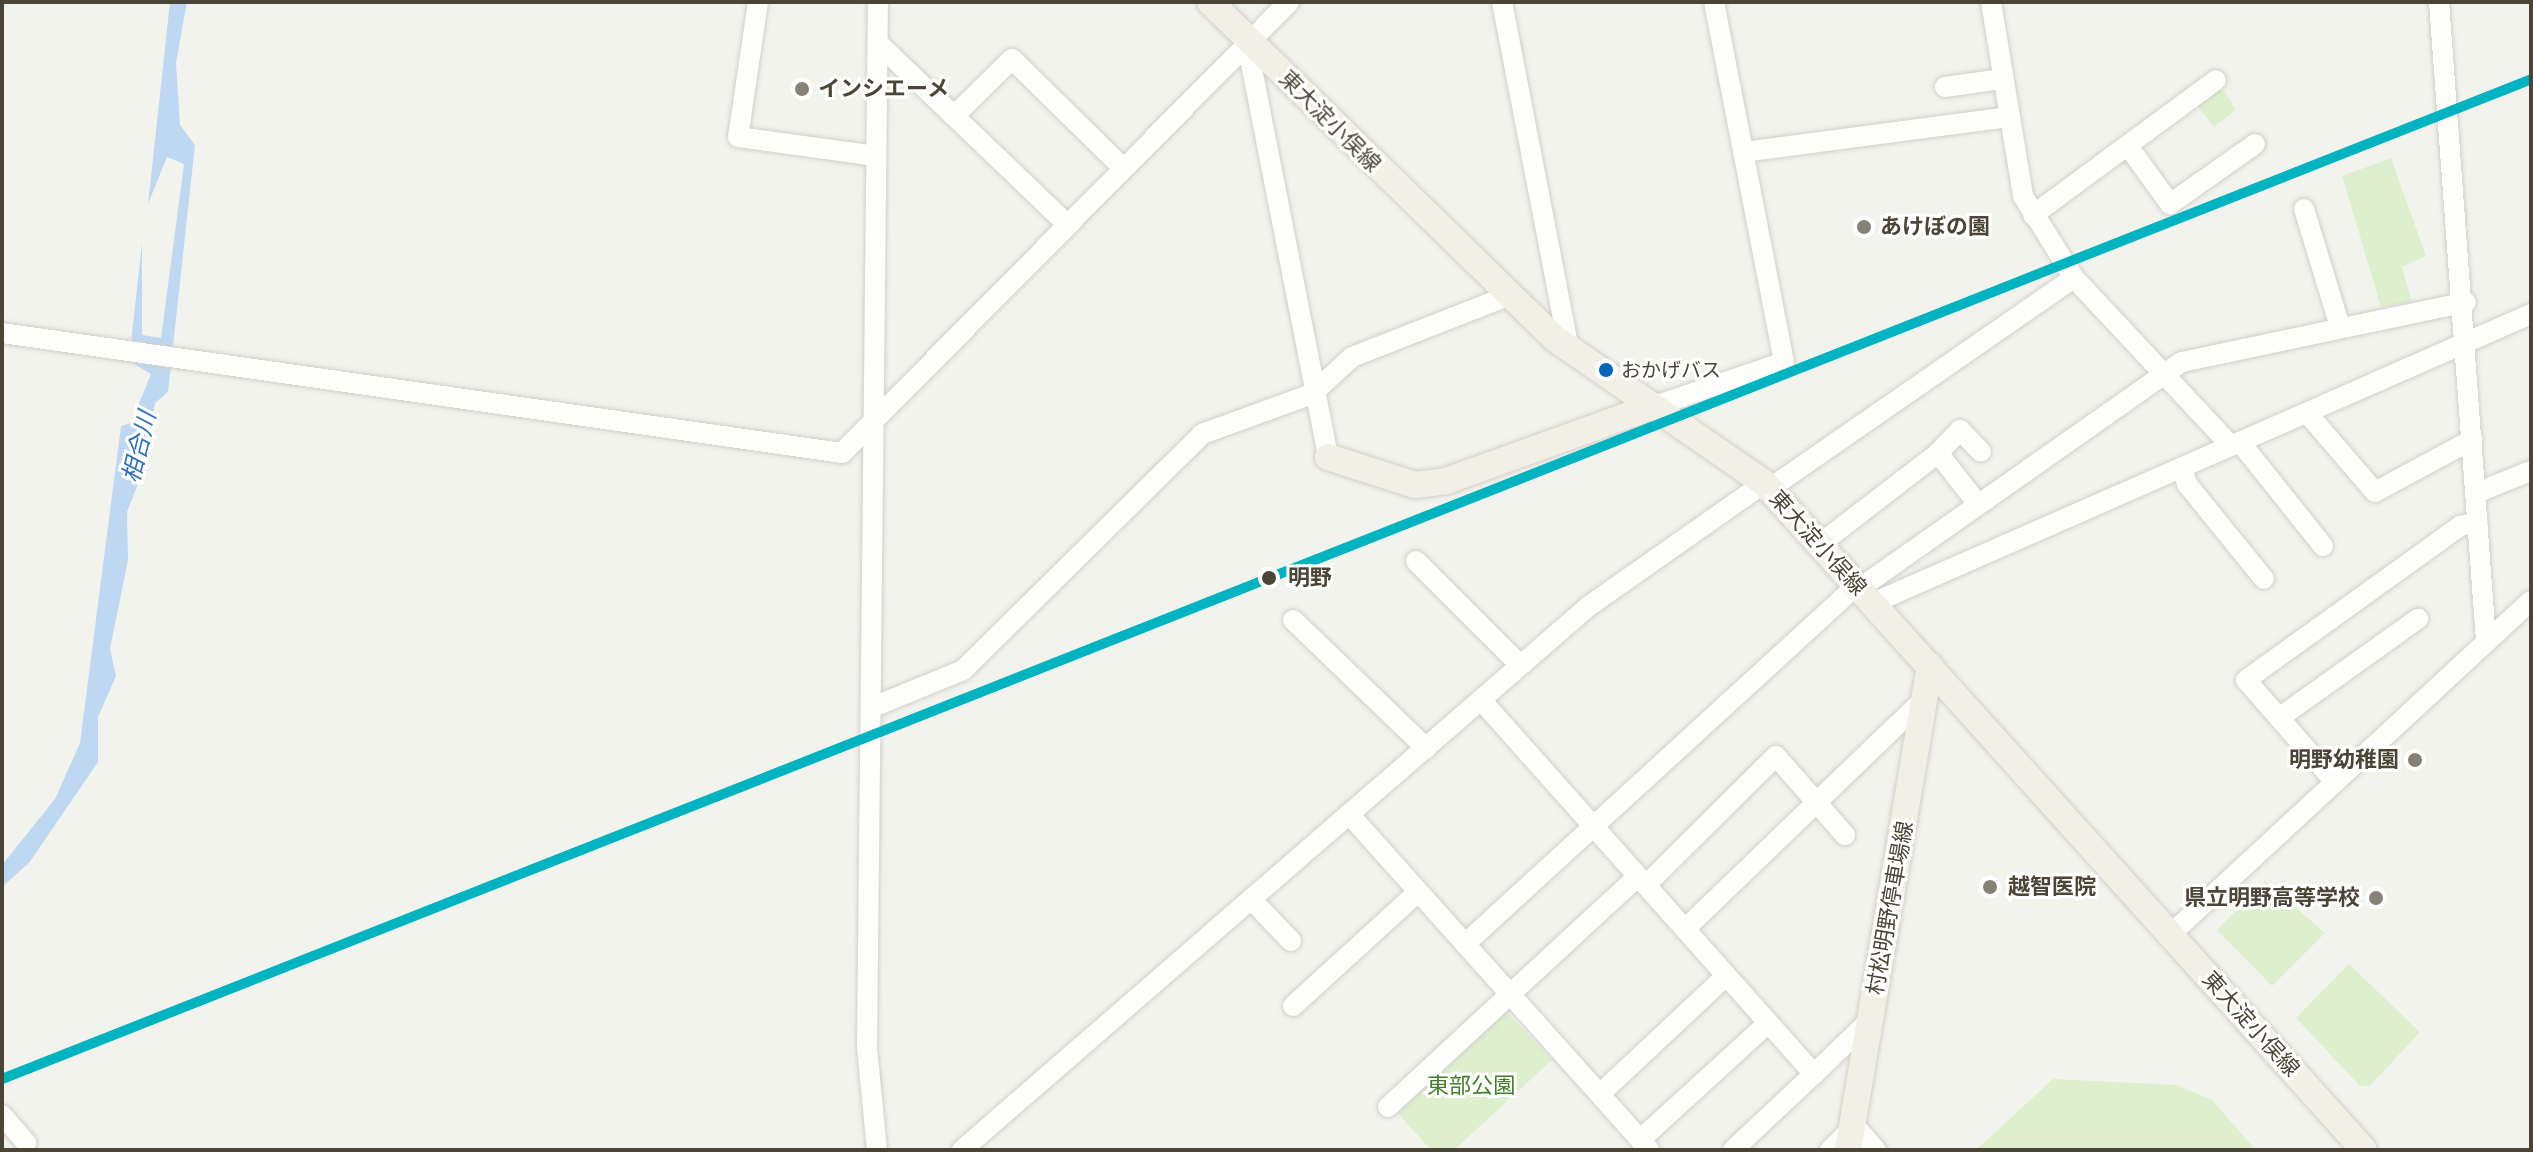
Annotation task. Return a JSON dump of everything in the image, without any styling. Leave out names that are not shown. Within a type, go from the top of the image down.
[{"type":"main road","name":"東大淀小俣線","points":[[1210,2],[1508,296],[1569,350],[1766,486],[2364,1150]]},
{"type":"main road","points":[[1328,457],[1415,485],[1446,481],[1652,407]]},
{"type":"main road","name":"村松明野停車場線","points":[[1851,1134],[1930,666]]},
{"type":"street","points":[[758,2],[738,137],[876,156]]},
{"type":"street","points":[[877,1150],[867,1048],[873,707],[878,2]]},
{"type":"street","points":[[2,333],[814,453],[842,453],[1246,38],[1289,2]]},
{"type":"street","points":[[1502,2],[1569,350]]},
{"type":"street","points":[[1652,407],[1784,362],[1714,2]]},
{"type":"street","points":[[1991,2],[2008,117],[2033,215],[2074,278],[2167,369],[2323,546]]},
{"type":"street","points":[[2439,2],[2443,87],[2451,99],[2466,302],[2486,641]]},
{"type":"street","points":[[1246,38],[1312,394],[1328,457]]},
{"type":"street","points":[[878,43],[1066,223]]},
{"type":"street","points":[[954,116],[1012,59],[1121,166]]},
{"type":"street","points":[[1945,87],[2002,79]]},
{"type":"street","points":[[2033,215],[2216,80]]},
{"type":"street","points":[[1743,152],[2008,117]]},
{"type":"street","points":[[2128,146],[2170,204],[2255,144]]},
{"type":"street","points":[[2304,209],[2340,327]]},
{"type":"street","points":[[962,1150],[1589,606],[2074,278]]},
{"type":"street","points":[[873,707],[963,670],[1186,444],[1312,394],[1352,357],[1508,296]]},
{"type":"street","points":[[1465,944],[1863,592],[1977,503],[2167,369],[2340,327],[2466,302]]},
{"type":"street","points":[[1863,592],[2182,467],[2531,314]]},
{"type":"street","points":[[2307,413],[2375,492],[2473,439]]},
{"type":"street","points":[[1820,544],[1938,453],[1960,430],[1981,452]]},
{"type":"street","points":[[1938,453],[1977,503]]},
{"type":"street","points":[[2182,467],[2187,484],[2264,579]]},
{"type":"street","points":[[2476,493],[2531,471]]},
{"type":"street","points":[[2335,782],[2246,680],[2460,526],[2478,522]]},
{"type":"street","points":[[1416,561],[1520,665]]},
{"type":"street","points":[[2171,934],[2531,601]]},
{"type":"street","points":[[2279,718],[2418,619]]},
{"type":"street","points":[[1293,620],[1426,748]]},
{"type":"street","points":[[1685,929],[1925,698]]},
{"type":"street","points":[[1481,700],[1814,1074]]},
{"type":"street","points":[[1388,1107],[1510,995],[1642,881],[1776,756],[1845,835]]},
{"type":"street","points":[[1349,814],[1644,1145],[1768,1023]]},
{"type":"street","points":[[1293,1006],[1418,892]]},
{"type":"street","points":[[1251,899],[1291,941]]},
{"type":"street","points":[[1600,1094],[1726,976]]},
{"type":"street","points":[[1733,1150],[1871,1019]]},
{"type":"street","points":[[2,1115],[25,1148]]},
{"type":"street","points":[[1830,1150],[1851,1134],[1876,1150]]},
{"type":"green space","points":[[2219,82],[2236,110],[2214,127],[2194,102]]},
{"type":"green space","points":[[2391,158],[2426,256],[2402,267],[2412,302],[2381,307],[2342,176]]},
{"type":"green space","points":[[2265,881],[2325,933],[2272,986],[2217,930]]},
{"type":"green space","points":[[2349,964],[2420,1032],[2370,1086],[2360,1086],[2296,1018]]},
{"type":"green space","name":"東部公園","points":[[1503,1008],[1552,1060],[1454,1150],[1431,1150],[1394,1109]]},
{"type":"green space","points":[[2053,1079],[2177,1085],[2212,1100],[2256,1150],[1976,1150]]},
{"type":"water","name":"相合川","points":[[170,2],[187,2],[176,63],[180,125],[195,145],[168,392],[155,403],[143,471],[127,512],[128,560],[110,649],[116,676],[98,717],[98,762],[29,863],[2,887],[2,865],[55,799],[80,743],[121,426],[131,423],[151,374],[129,361],[142,243],[142,335],[161,338],[184,164],[167,157],[148,204]]},
{"type":"transit line","points":[[2,1079],[2531,79]]},
{"type":"place","name":"インシエーメ","points":[[802,89]]},
{"type":"place","name":"あけぼの園","points":[[1864,227]]},
{"type":"place","name":"おかげバス","points":[[1606,370]]},
{"type":"place","name":"明野","points":[[1269,578]]},
{"type":"place","name":"明野幼稚園","points":[[2415,760]]},
{"type":"place","name":"越智医院","points":[[1990,887]]},
{"type":"place","name":"県立明野高等学校","points":[[2376,898]]}]
